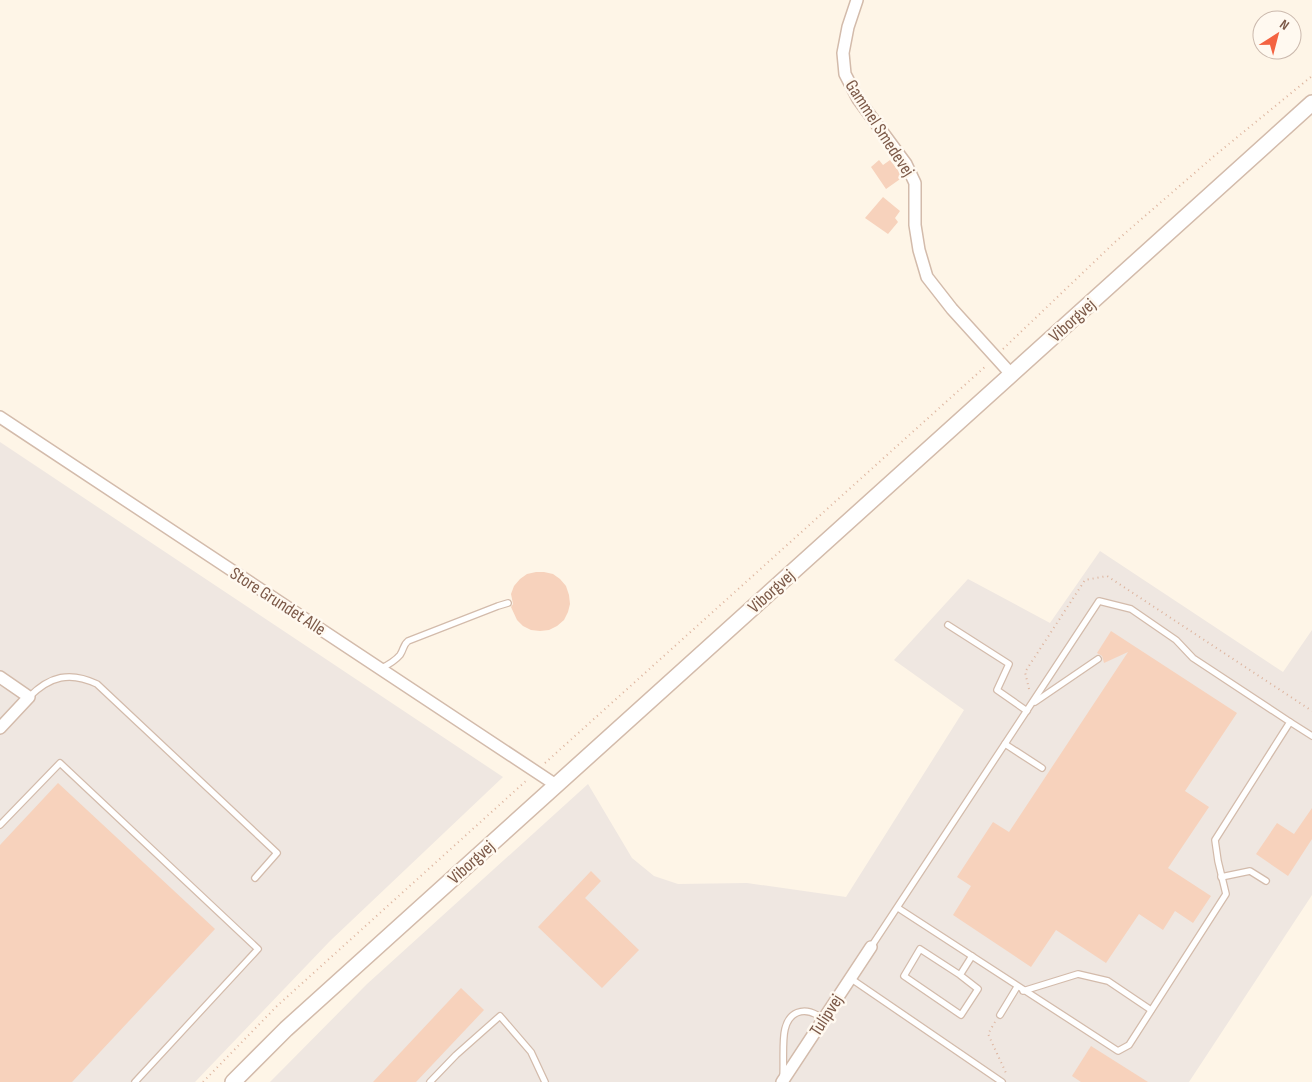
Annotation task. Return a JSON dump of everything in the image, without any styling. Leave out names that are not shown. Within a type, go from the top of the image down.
[{"type":"street","name":"Gammel Smedevej","points":[[857,0],[848,27],[843,53],[845,74],[858,99],[906,164],[915,183],[915,225],[919,250],[927,277],[952,310],[1012,374]]},
{"type":"street","name":"Viborgvej","points":[[233,1082],[286,1029],[1312,103]]},
{"type":"street","name":"Store Grundet Alle","points":[[0,417],[556,785]]},
{"type":"street","points":[[0,677],[29,696],[0,728]]},
{"type":"street","name":"Tulipvej","points":[[782,1081],[871,947]]},
{"type":"lane","points":[[871,947],[1099,601],[1131,610],[1176,640],[1193,658],[1312,736]]},
{"type":"lane","points":[[380,669],[396,659],[401,653],[404,644],[408,641],[498,606],[508,604]]},
{"type":"lane","points":[[948,625],[1009,664],[997,690],[1027,711]]},
{"type":"lane","points":[[1031,704],[1098,659]]},
{"type":"lane","points":[[29,696],[40,686],[56,678],[72,676],[85,678],[97,684],[277,853],[254,878]]},
{"type":"lane","points":[[898,908],[1118,1052],[1129,1045],[1226,894],[1218,861],[1216,840],[1290,722]]},
{"type":"lane","points":[[1006,744],[1042,768]]},
{"type":"lane","points":[[0,825],[60,763],[258,949],[135,1082]]},
{"type":"lane","points":[[1221,877],[1250,871],[1266,881]]},
{"type":"lane","points":[[920,949],[960,975],[978,989],[961,1016],[904,976],[920,949]]},
{"type":"lane","points":[[960,975],[972,956]]},
{"type":"lane","points":[[1000,1014],[1020,989],[1078,974],[1108,980],[1151,1010]]},
{"type":"lane","points":[[850,978],[1002,1082]]},
{"type":"lane","points":[[782,1081],[785,1029],[791,1017],[799,1011],[809,1011],[817,1015],[820,1025]]},
{"type":"lane","points":[[430,1082],[456,1055],[500,1016],[531,1052],[544,1082]]},
{"type":"path","points":[[204,1082],[277,1006],[996,356],[1115,242],[1213,157],[1312,76]]},
{"type":"path","points":[[1019,705],[1030,689],[1025,672],[1085,580],[1107,576],[1312,711]]},
{"type":"path","points":[[1000,1014],[988,1034],[1006,1074]]},
{"type":"shaded area","points":[[0,442],[503,777],[330,941],[195,1082],[0,1082]]},
{"type":"shaded area","points":[[1100,551],[1283,672],[1312,630],[1312,895],[1189,1082],[270,1082],[367,984],[588,784],[632,858],[654,876],[678,884],[747,883],[846,897],[964,710],[894,660],[968,579],[1050,623]]},
{"type":"building","points":[[879,160],[883,165],[890,160],[903,177],[886,189],[871,167]]},
{"type":"building","points":[[883,197],[900,211],[895,218],[898,222],[888,234],[865,218]]},
{"type":"building","points":[[536,572],[553,574],[566,586],[569,595],[570,604],[564,620],[549,630],[531,630],[523,626],[517,620],[511,607],[513,604],[511,594],[514,586],[527,574]]},
{"type":"building","points":[[1111,631],[1237,713],[1185,791],[1209,807],[1168,868],[1211,896],[1193,923],[1175,911],[1163,930],[1139,914],[1106,963],[1056,930],[1031,967],[953,915],[971,886],[957,877],[993,822],[1009,832],[1128,652],[1104,663],[1102,656],[1097,653]]},
{"type":"building","points":[[58,783],[215,929],[72,1082],[0,1082],[0,845]]},
{"type":"building","points":[[1312,808],[1312,839],[1288,876],[1256,854],[1277,823],[1294,834]]},
{"type":"building","points":[[591,871],[601,881],[585,898],[639,950],[602,988],[538,927]]},
{"type":"building","points":[[461,988],[484,1010],[416,1082],[373,1082]]},
{"type":"building","points":[[1091,1046],[1148,1082],[1081,1082],[1072,1076]]}]
